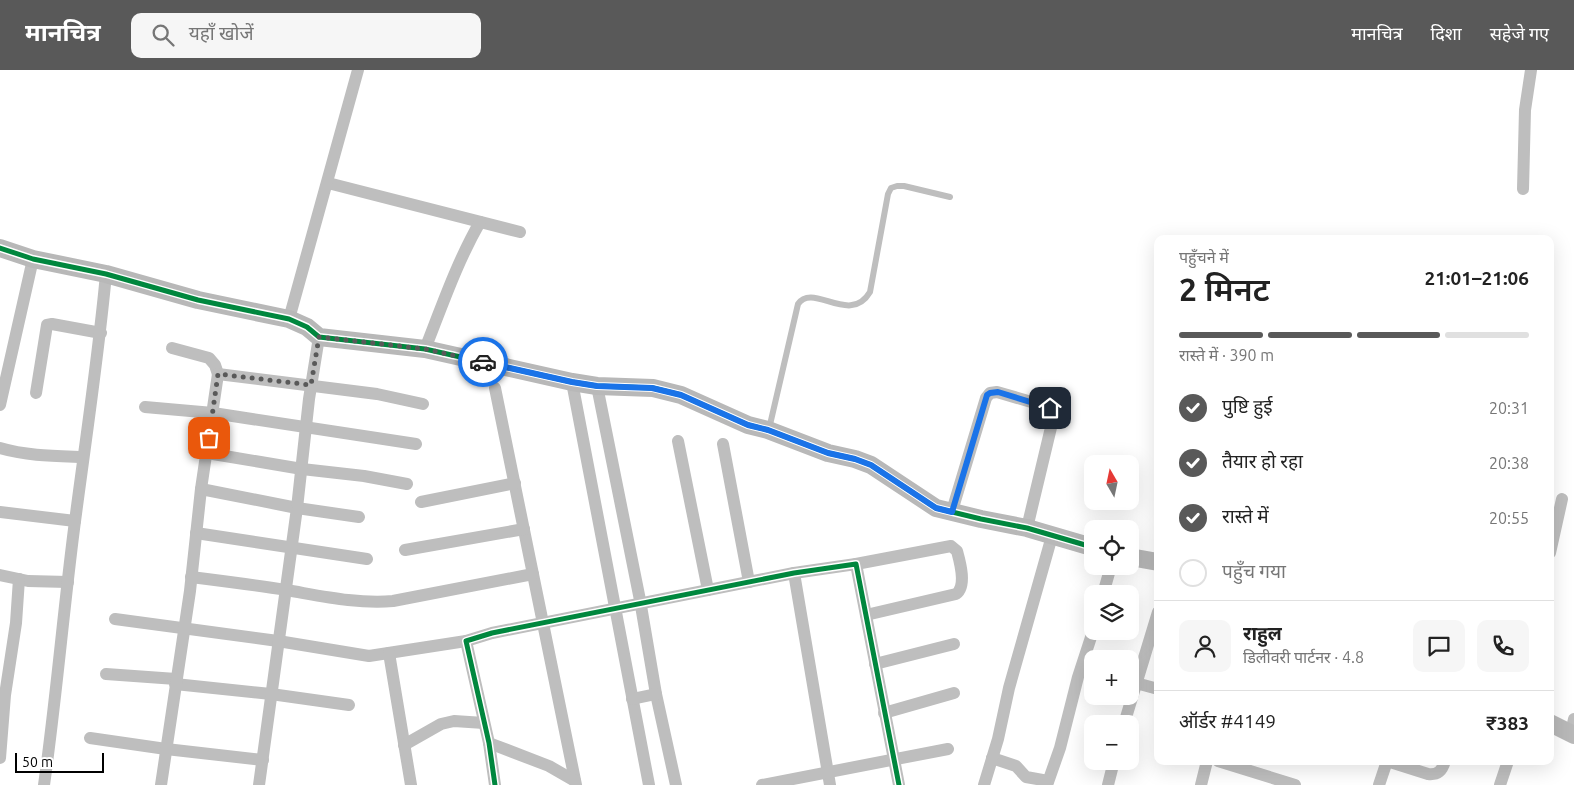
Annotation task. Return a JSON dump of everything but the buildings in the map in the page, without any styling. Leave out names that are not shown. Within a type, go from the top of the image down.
[{"type":"street","points":[[290,319],[358,70]]},
{"type":"street","points":[[1523,189],[1525,110],[1530,70]]},
{"type":"street","points":[[328,184],[520,232]]},
{"type":"street","points":[[425,349],[458,264],[480,222]]},
{"type":"street","points":[[0,248],[33,259],[106,274],[198,300],[290,319],[307,327],[319,337],[425,349],[572,382],[597,386],[652,388],[681,395],[748,425],[768,430],[828,453],[871,465],[936,508],[1027,528],[1084,545]]},
{"type":"street","points":[[0,405],[33,259]]},
{"type":"street","points":[[44,785],[83,457],[101,333],[106,274]]},
{"type":"street","points":[[36,393],[48,325],[52,324],[101,333]]},
{"type":"street","points":[[259,785],[297,508],[311,385],[319,337]]},
{"type":"street","points":[[172,348],[205,356],[215,366],[423,404]]},
{"type":"street","points":[[161,785],[213,413],[215,366]]},
{"type":"street","points":[[572,382],[649,785]]},
{"type":"street","points":[[597,386],[641,603],[656,694],[676,785]]},
{"type":"street","points":[[495,388],[575,783]]},
{"type":"street","points":[[952,512],[986,398],[990,393],[998,392],[1050,408],[1054,415],[1027,528]]},
{"type":"street","points":[[145,407],[213,413],[416,444]]},
{"type":"street","points":[[678,441],[708,590]]},
{"type":"street","points":[[723,444],[749,582]]},
{"type":"street","points":[[0,448],[39,455],[83,457]]},
{"type":"street","points":[[207,453],[407,484]]},
{"type":"street","points":[[421,502],[515,483]]},
{"type":"street","points":[[201,489],[297,508],[359,517]]},
{"type":"street","points":[[1554,535],[1562,499]]},
{"type":"street","points":[[0,512],[75,521]]},
{"type":"street","points":[[405,550],[524,528]]},
{"type":"street","points":[[196,533],[367,559]]},
{"type":"street","points":[[984,785],[1052,536]]},
{"type":"street","points":[[115,619],[278,641],[369,656],[466,640],[492,633],[794,573],[856,564],[951,546],[957,550],[962,582],[960,591],[956,594],[866,615]]},
{"type":"street","points":[[1139,558],[1154,561]]},
{"type":"street","points":[[856,564],[898,785]]},
{"type":"street","points":[[794,573],[829,779]]},
{"type":"street","points":[[191,576],[333,599],[379,602],[393,601],[533,574]]},
{"type":"street","points":[[0,575],[28,581],[68,582]]},
{"type":"street","points":[[0,758],[5,695],[16,623],[19,579]]},
{"type":"street","points":[[1139,674],[1154,631]]},
{"type":"street","points":[[466,640],[496,785]]},
{"type":"street","points":[[992,758],[1016,766],[1026,777],[1048,783],[1060,748],[1078,677],[1090,640]]},
{"type":"street","points":[[875,664],[954,644]]},
{"type":"street","points":[[389,653],[411,785]]},
{"type":"street","points":[[106,674],[349,705]]},
{"type":"street","points":[[1139,684],[1154,689]]},
{"type":"street","points":[[884,713],[954,693]]},
{"type":"street","points":[[632,699],[656,694]]},
{"type":"street","points":[[404,745],[435,727],[454,720],[484,723]]},
{"type":"street","points":[[1554,724],[1573,729]]},
{"type":"street","points":[[90,738],[263,760]]},
{"type":"street","points":[[488,743],[549,766],[575,783]]},
{"type":"street","points":[[762,785],[829,779],[893,759],[948,749]]},
{"type":"street","points":[[1201,785],[1206,765]]},
{"type":"street","points":[[1231,765],[1295,785]]},
{"type":"street","points":[[1379,785],[1386,765]]},
{"type":"street","points":[[1400,765],[1434,775],[1442,770],[1444,765]]},
{"type":"street","points":[[1500,785],[1507,765]]},
{"type":"street","points":[[1108,785],[1112,770]]},
{"type":"lane","points":[[768,430],[800,300],[813,298],[845,306],[857,305],[865,300],[870,292],[888,194],[891,188],[904,186],[950,197]]},
{"type":"cycle path","points":[[0,248],[33,259],[106,274],[198,300],[289,319],[307,327],[319,337],[425,349],[572,382],[597,386],[653,388],[681,395],[748,425],[768,430],[828,453],[871,465],[936,508],[1027,528],[1084,545]]},
{"type":"cycle path","points":[[495,785],[489,743],[466,641],[492,633],[794,573],[856,564],[899,785]]},
{"type":"way so far","points":[[209,438],[218,374],[311,385],[319,337],[425,349],[483,362]]},
{"type":"route","points":[[483,362],[572,382],[597,386],[652,388],[681,395],[748,425],[768,430],[828,453],[871,465],[936,508],[952,512],[987,395],[998,392],[1050,408]]}]
